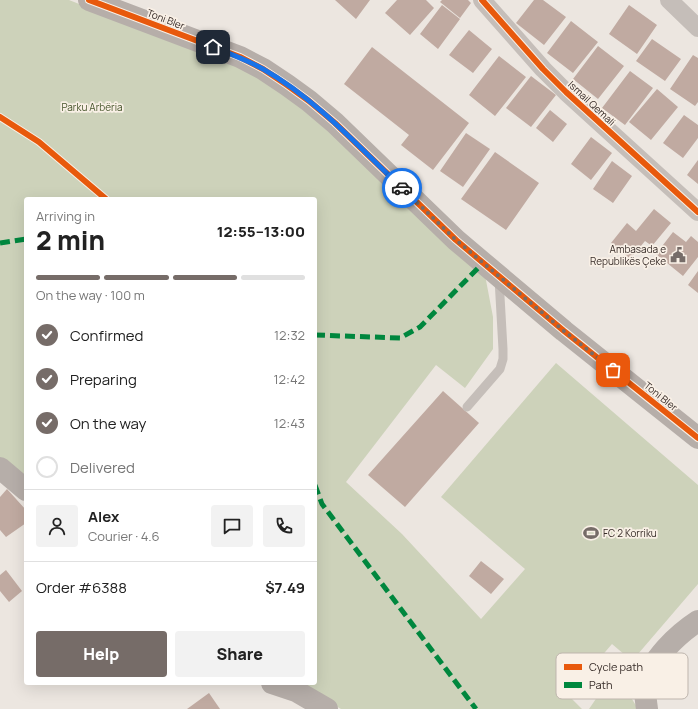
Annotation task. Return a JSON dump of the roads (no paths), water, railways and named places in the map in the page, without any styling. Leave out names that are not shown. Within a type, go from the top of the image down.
[{"type":"street","name":"Toni Bler","points":[[89,0],[240,57],[288,85],[335,123],[456,240],[564,331],[698,438]]},
{"type":"street","name":"Ismail Qemali","points":[[482,0],[543,69],[566,92],[629,151],[698,212]]},
{"type":"street","points":[[669,0],[698,28]]},
{"type":"street","points":[[0,468],[24,488]]},
{"type":"street","points":[[663,653],[679,635],[698,621]]},
{"type":"street","points":[[277,685],[296,692],[327,709]]},
{"type":"street","points":[[647,699],[647,709]]},
{"type":"lane","points":[[468,407],[500,369],[503,360],[499,276]]},
{"type":"place","name":"Ambasada e Republikës Çeke","points":[[678,255]]},
{"type":"place","name":"FC 2 Korriku","points":[[591,533]]},
{"type":"park label","name":"Parku Arbëria","points":[[92,107]]}]
